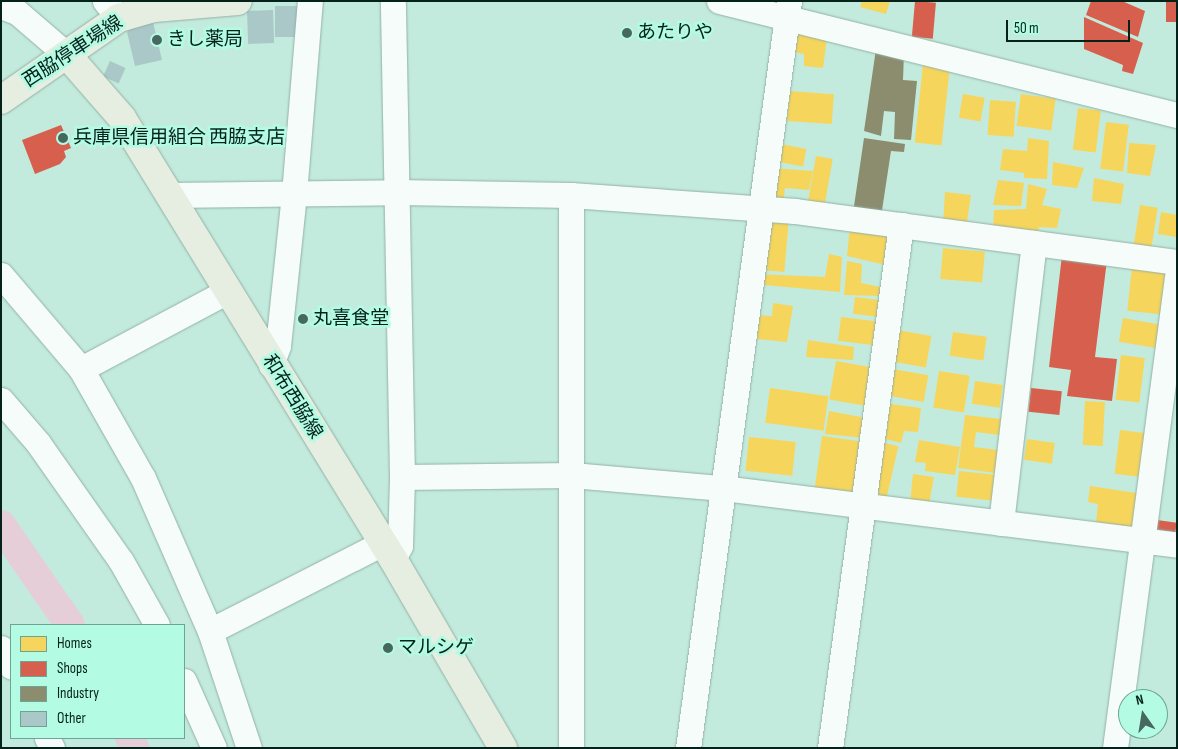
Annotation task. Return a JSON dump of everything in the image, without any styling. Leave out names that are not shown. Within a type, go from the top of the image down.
[{"type":"main road","name":"西脇停車場線","points":[[1,100],[67,55],[112,10],[238,1]]},
{"type":"main road","name":"和布西脇線","points":[[67,55],[122,118],[271,365],[388,551],[501,747]]},
{"type":"street","points":[[271,365],[278,346],[294,194],[310,1]]},
{"type":"street","points":[[210,632],[400,546],[402,477],[394,1]]},
{"type":"street","points":[[719,1],[788,9],[1177,115]]},
{"type":"street","points":[[1,6],[17,12],[67,55]]},
{"type":"street","points":[[688,748],[788,9]]},
{"type":"street","points":[[168,194],[398,192],[571,195],[795,211],[1177,262]]},
{"type":"street","points":[[571,195],[571,748]]},
{"type":"street","points":[[830,748],[901,225]]},
{"type":"street","points":[[1001,523],[1034,243]]},
{"type":"street","points":[[1,275],[81,369],[143,478],[210,632],[249,748]]},
{"type":"street","points":[[1115,748],[1177,275]]},
{"type":"street","points":[[81,369],[228,291]]},
{"type":"street","points":[[1,400],[38,443],[121,561],[155,624]]},
{"type":"street","points":[[402,477],[572,475],[722,488],[1177,545]]},
{"type":"street","points":[[1,648],[10,664]]},
{"type":"street","points":[[185,683],[214,748]]},
{"type":"building: Homes","points":[[862,1],[890,1],[886,14],[860,7]]},
{"type":"building: Homes","points":[[792,26],[828,31],[823,68],[804,66],[804,54],[788,51]]},
{"type":"building: Homes","points":[[923,64],[950,67],[942,145],[915,143]]},
{"type":"building: Homes","points":[[789,91],[834,94],[832,124],[787,121]]},
{"type":"building: Homes","points":[[963,94],[985,98],[980,121],[959,118]]},
{"type":"building: Homes","points":[[1021,94],[1056,99],[1051,131],[1017,126]]},
{"type":"building: Homes","points":[[990,100],[1016,102],[1013,137],[988,135]]},
{"type":"building: Homes","points":[[1078,108],[1101,111],[1096,152],[1073,150]]},
{"type":"building: Homes","points":[[1106,122],[1129,125],[1123,171],[1100,169]]},
{"type":"building: Homes","points":[[1028,138],[1049,141],[1047,179],[1024,178],[1024,173],[1000,170],[1003,149],[1027,151]]},
{"type":"building: Homes","points":[[776,143],[806,149],[803,167],[773,161]]},
{"type":"building: Homes","points":[[1129,143],[1156,145],[1150,176],[1127,173]]},
{"type":"building: Homes","points":[[816,156],[833,159],[825,205],[808,202]]},
{"type":"building: Homes","points":[[1053,162],[1084,168],[1077,188],[1052,185]]},
{"type":"building: Homes","points":[[772,168],[813,171],[809,190],[785,188],[783,205],[764,206]]},
{"type":"building: Homes","points":[[1094,178],[1124,184],[1121,204],[1092,201]]},
{"type":"building: Homes","points":[[998,180],[1024,183],[1021,206],[993,205]]},
{"type":"building: Homes","points":[[1028,184],[1047,189],[1042,205],[1061,209],[1057,228],[1039,227],[1037,239],[993,231],[994,210],[1026,209]]},
{"type":"building: Homes","points":[[945,192],[971,195],[966,229],[943,225]]},
{"type":"building: Homes","points":[[1140,205],[1158,208],[1151,252],[1133,249]]},
{"type":"building: Homes","points":[[1161,212],[1177,215],[1176,237],[1158,234]]},
{"type":"building: Homes","points":[[765,217],[789,219],[784,272],[760,270]]},
{"type":"building: Homes","points":[[850,227],[894,232],[890,266],[847,256]]},
{"type":"building: Homes","points":[[943,248],[985,252],[982,283],[940,279]]},
{"type":"building: Homes","points":[[829,254],[842,257],[840,292],[755,284],[756,274],[825,277]]},
{"type":"building: Homes","points":[[847,261],[862,264],[861,283],[885,288],[883,296],[844,295]]},
{"type":"building: Homes","points":[[1132,266],[1168,270],[1163,315],[1127,311]]},
{"type":"building: Homes","points":[[855,297],[881,300],[879,317],[853,314]]},
{"type":"building: Homes","points":[[773,303],[793,306],[787,342],[747,338],[751,315],[772,316]]},
{"type":"building: Homes","points":[[841,317],[883,322],[880,346],[838,341]]},
{"type":"building: Homes","points":[[1123,318],[1162,325],[1158,349],[1119,342]]},
{"type":"building: Homes","points":[[892,329],[931,336],[926,367],[886,361]]},
{"type":"building: Homes","points":[[953,332],[987,337],[983,360],[950,356]]},
{"type":"building: Homes","points":[[808,340],[854,347],[853,360],[806,357]]},
{"type":"building: Homes","points":[[1121,355],[1145,358],[1139,403],[1116,400]]},
{"type":"building: Homes","points":[[836,361],[875,368],[869,406],[829,399]]},
{"type":"building: Homes","points":[[887,368],[928,375],[924,402],[882,395]]},
{"type":"building: Homes","points":[[939,371],[970,376],[964,412],[933,408]]},
{"type":"building: Homes","points":[[975,381],[1003,385],[1000,408],[972,404]]},
{"type":"building: Homes","points":[[770,388],[828,396],[824,431],[765,423]]},
{"type":"building: Homes","points":[[1085,401],[1105,402],[1103,446],[1083,445]]},
{"type":"building: Homes","points":[[883,403],[921,408],[918,432],[904,431],[901,443],[878,437]]},
{"type":"building: Homes","points":[[829,411],[866,418],[865,438],[825,434]]},
{"type":"building: Homes","points":[[965,415],[1001,419],[999,435],[976,432],[974,447],[998,450],[995,473],[958,468]]},
{"type":"building: Homes","points":[[1120,430],[1151,434],[1145,477],[1115,474]]},
{"type":"building: Homes","points":[[822,436],[866,442],[857,501],[814,494]]},
{"type":"building: Homes","points":[[749,437],[796,442],[792,476],[745,471]]},
{"type":"building: Homes","points":[[1027,439],[1055,443],[1052,464],[1024,460]]},
{"type":"building: Homes","points":[[919,440],[960,447],[955,475],[925,471],[926,463],[915,462]]},
{"type":"building: Homes","points":[[876,441],[898,446],[885,504],[863,498]]},
{"type":"building: Homes","points":[[959,471],[995,475],[992,501],[956,497]]},
{"type":"building: Homes","points":[[913,474],[934,477],[929,504],[910,503]]},
{"type":"building: Homes","points":[[1090,486],[1143,494],[1138,529],[1096,523],[1098,504],[1088,502]]},
{"type":"building: Shops","points":[[915,1],[936,3],[933,39],[912,37]]},
{"type":"building: Shops","points":[[1091,1],[1122,1],[1145,11],[1138,37],[1086,15]]},
{"type":"building: Shops","points":[[1166,1],[1177,1],[1177,22],[1166,22]]},
{"type":"building: Shops","points":[[1084,17],[1143,43],[1133,74],[1122,71],[1123,65],[1084,49]]},
{"type":"building: Shops","points":[[61,125],[71,148],[64,151],[66,157],[60,164],[35,174],[22,140]]},
{"type":"building: Shops","points":[[1062,255],[1107,260],[1095,357],[1117,359],[1112,401],[1067,396],[1071,370],[1049,367]]},
{"type":"building: Shops","points":[[1031,388],[1062,391],[1059,415],[1028,412]]},
{"type":"building: Shops","points":[[1150,519],[1177,523],[1175,537],[1148,533]]},
{"type":"building: Industry","points":[[876,49],[904,53],[903,80],[917,81],[911,140],[894,139],[895,112],[884,111],[881,136],[864,131]]},
{"type":"building: Industry","points":[[864,138],[905,144],[904,152],[891,151],[881,217],[853,213]]},
{"type":"building: Other","points":[[275,6],[300,6],[300,37],[275,37]]},
{"type":"building: Other","points":[[273,10],[274,43],[248,44],[247,11]]},
{"type":"building: Other","points":[[153,22],[162,60],[135,66],[127,32],[133,27]]},
{"type":"building: Other","points":[[110,61],[126,68],[119,83],[103,77]]},
{"type":"waterway","points":[[1,525],[69,624]]},
{"type":"waterway","points":[[130,739],[134,748]]},
{"type":"place","name":"あたりや","points":[[627,33]]},
{"type":"place","name":"きし薬局","points":[[157,40]]},
{"type":"place","name":"兵庫県信用組合 西脇支店","points":[[63,138]]},
{"type":"place","name":"丸喜食堂","points":[[303,319]]},
{"type":"place","name":"マルシゲ","points":[[388,648]]}]
